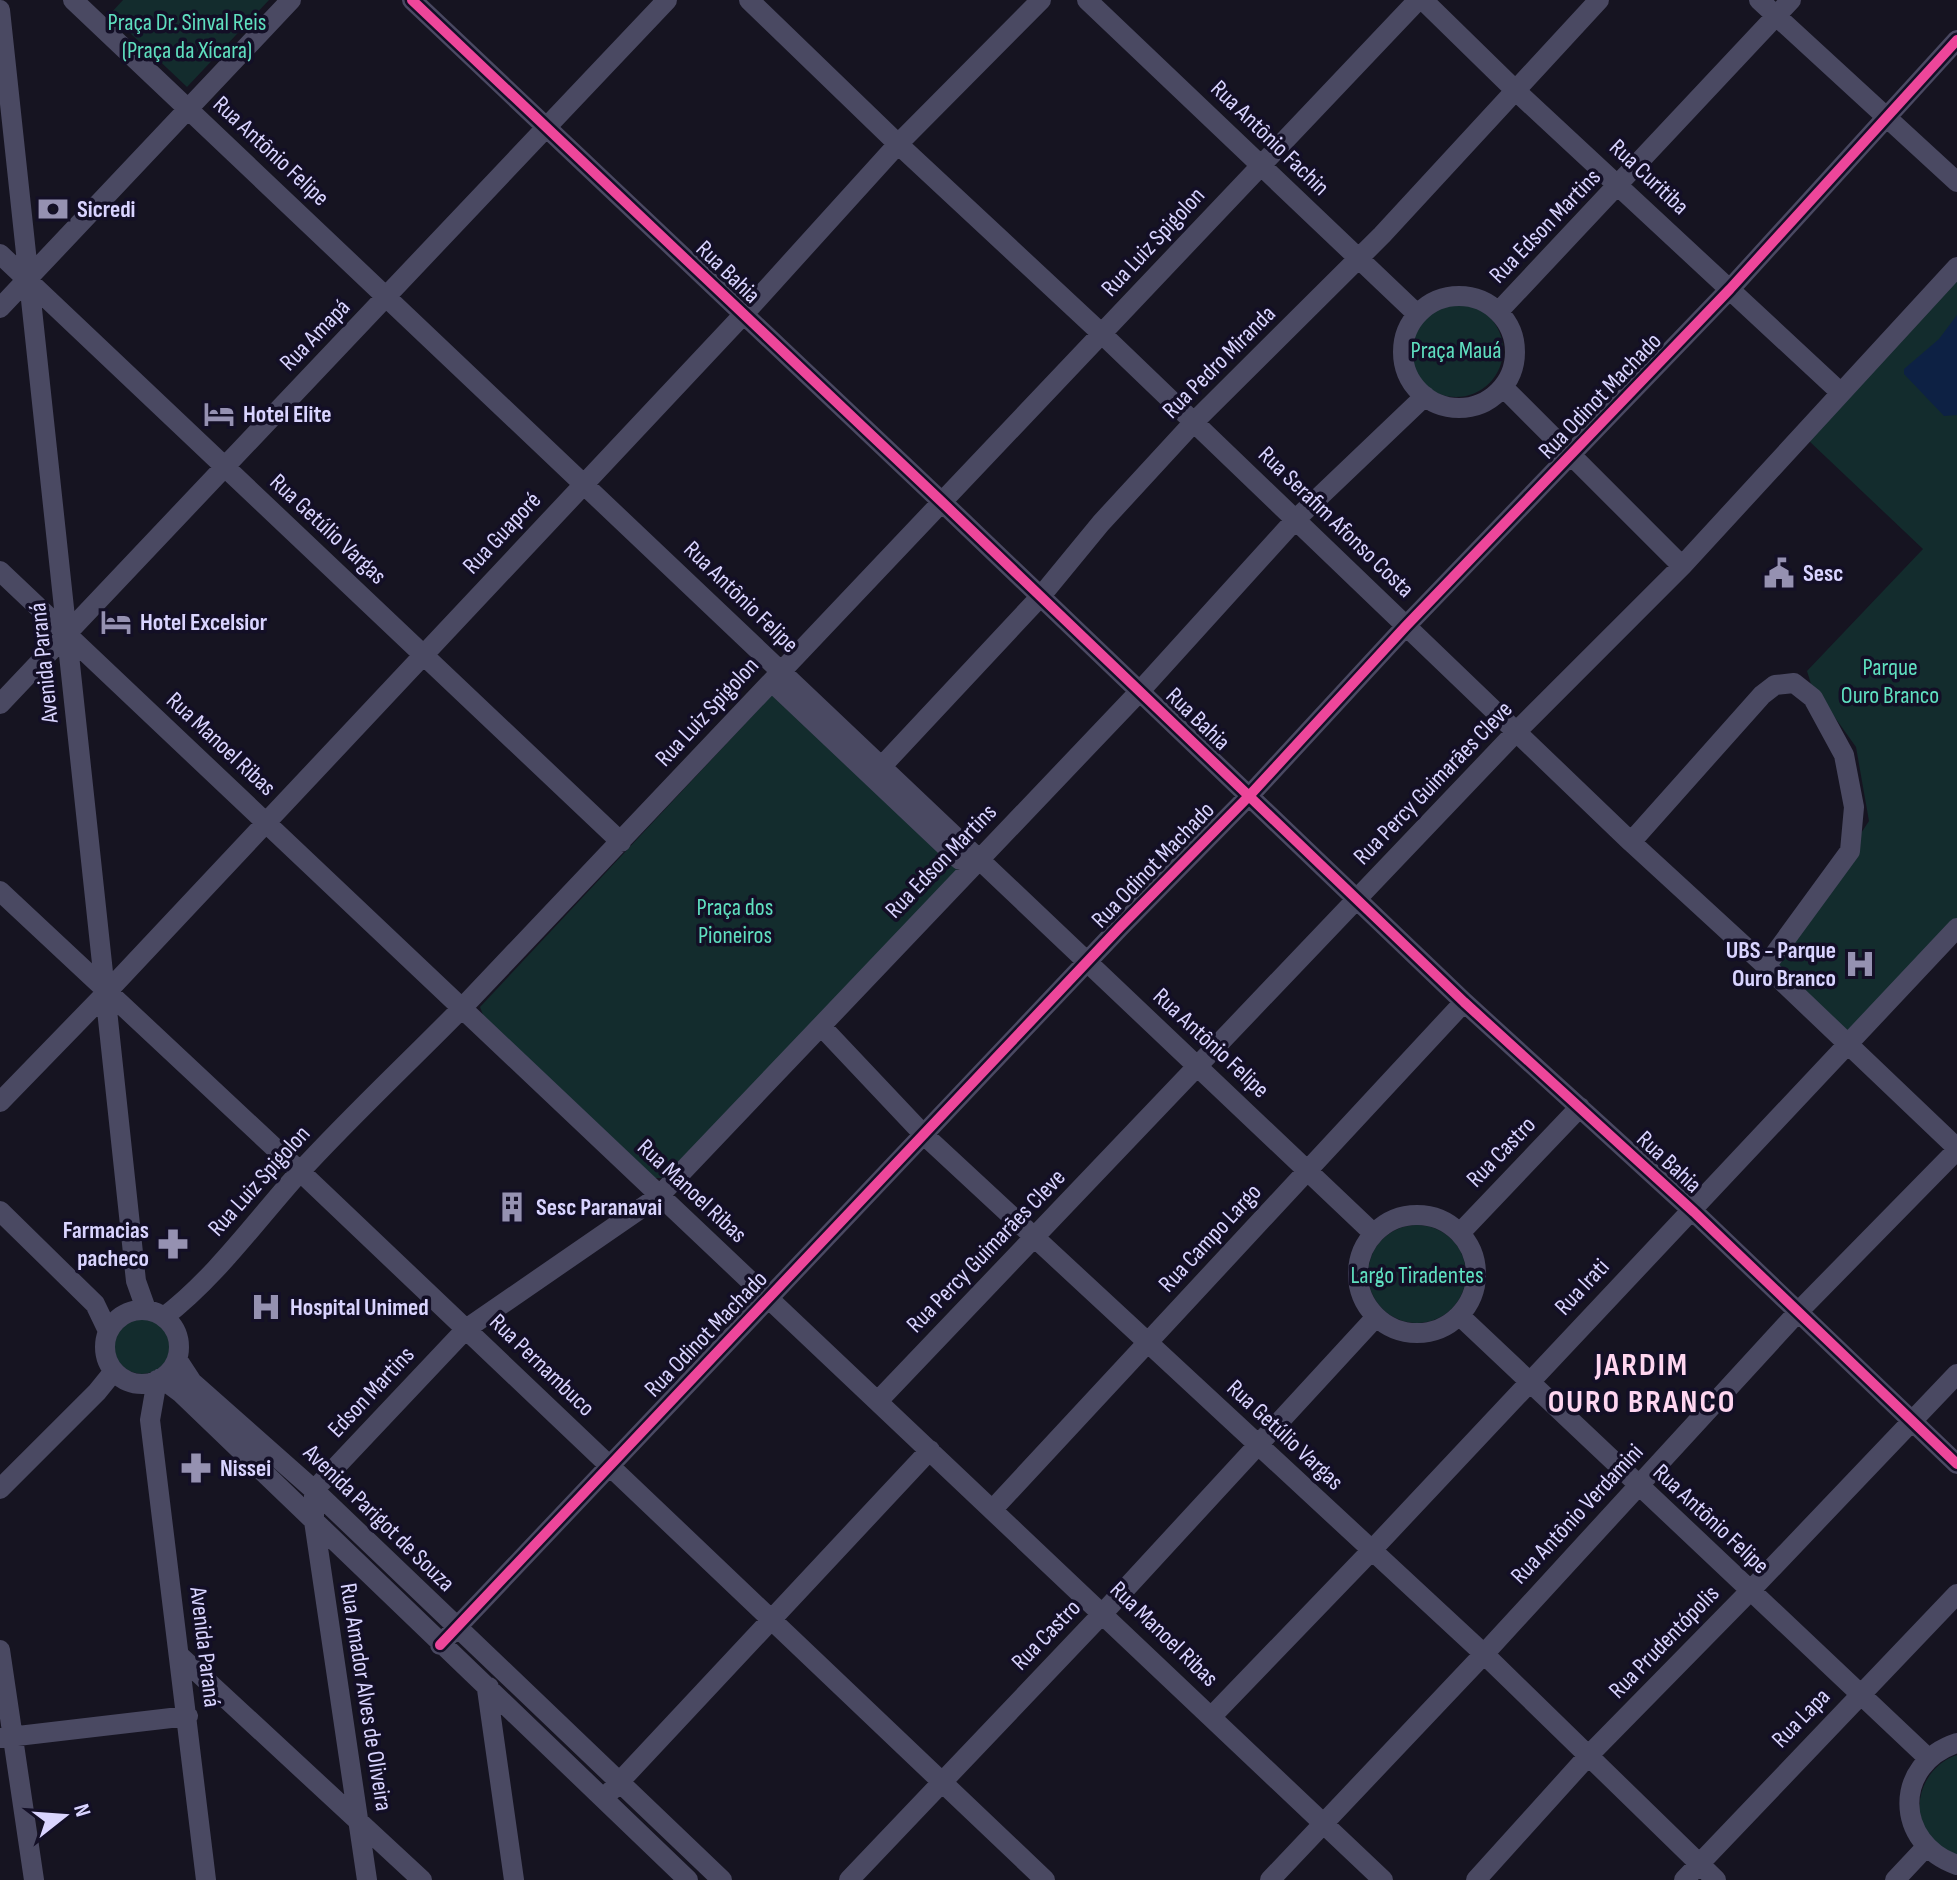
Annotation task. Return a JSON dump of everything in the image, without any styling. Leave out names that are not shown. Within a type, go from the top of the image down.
[{"type":"street","name":"Rua Antônio Felipe","points":[[73,0],[584,484],[777,677],[974,863],[1088,962],[1373,1233]]},
{"type":"street","points":[[0,308],[291,0]]},
{"type":"street","name":"Rua Bahia","points":[[412,0],[1464,1002],[1690,1210],[1957,1464]]},
{"type":"street","name":"Rua Amapá","points":[[0,704],[667,0]]},
{"type":"street","name":"Rua Serafim Afonso Costa","points":[[749,0],[1957,1149]]},
{"type":"street","name":"Rua Guaporé","points":[[0,1102],[743,315],[898,144],[1041,0]]},
{"type":"street","name":"Rua Antônio Fachin","points":[[1087,0],[1417,314]]},
{"type":"street","name":"Rua Luiz Spigolon","points":[[155,1313],[185,1301],[300,1172],[621,842],[1420,0]]},
{"type":"street","name":"Rua Curitiba","points":[[1420,0],[1840,392]]},
{"type":"street","name":"Rua Pedro Miranda","points":[[882,766],[1041,596],[1101,523],[1194,422],[1357,259],[1599,0]]},
{"type":"street","points":[[1759,0],[1957,182]]},
{"type":"street","name":"Rua Edson Martins","points":[[1499,311],[1791,0]]},
{"type":"street","name":"Avenida Paraná","points":[[0,10],[136,1281],[155,1313]]},
{"type":"street","name":"Rua Odinot Machado","points":[[440,1645],[923,1134],[1249,796],[1406,626],[1730,289],[1957,40]]},
{"type":"street","name":"Rua Getúlio Vargas","points":[[0,254],[621,842]]},
{"type":"street","name":"Rua Percy Guimarães Cleve","points":[[878,1401],[1516,732],[1682,566],[1957,267]]},
{"type":"street","points":[[1457,295],[1472,297],[1499,311],[1509,325],[1515,348],[1512,373],[1503,387],[1480,404],[1466,408],[1437,404],[1412,383],[1405,366],[1403,348],[1407,330],[1417,314],[1442,298],[1457,295]]},
{"type":"street","points":[[1503,387],[1682,566]]},
{"type":"street","name":"Rua Edson Martins","points":[[466,1329],[659,1196],[1140,691],[1295,520],[1425,396]]},
{"type":"street","name":"Rua Manoel Ribas","points":[[0,571],[659,1196],[1104,1612],[1383,1880]]},
{"type":"street","name":"Rua Antônio Felipe","points":[[777,677],[882,766],[974,863]]},
{"type":"street","points":[[1631,842],[1762,695],[1775,685],[1794,683],[1813,698],[1844,755],[1854,807],[1850,851],[1766,966]]},
{"type":"street","name":"Rua Pernambuco","points":[[0,891],[1045,1880]]},
{"type":"street","name":"Rua Irati","points":[[1212,1716],[1957,928]]},
{"type":"street","name":"Rua Campo Largo","points":[[993,1509],[1464,1002]]},
{"type":"street","name":"Rua Getúlio Vargas","points":[[821,1026],[923,1134],[1484,1654],[1716,1880]]},
{"type":"street","name":"Rua Castro","points":[[1460,1233],[1580,1107]]},
{"type":"street","name":"Rua Antônio Verdamini","points":[[1270,1880],[1484,1654],[1798,1312],[1957,1149]]},
{"type":"street","points":[[0,1211],[95,1304],[108,1331]]},
{"type":"street","points":[[1407,1215],[1426,1215],[1444,1221],[1460,1233],[1476,1265],[1476,1284],[1460,1316],[1445,1327],[1427,1334],[1409,1334],[1391,1329],[1375,1318],[1364,1303],[1358,1285],[1357,1266],[1363,1248],[1373,1233],[1389,1221],[1407,1215]]},
{"type":"street","points":[[134,1310],[155,1313],[172,1325],[178,1339],[177,1359],[159,1379],[145,1383],[121,1376],[105,1350],[108,1331],[120,1316],[134,1310]]},
{"type":"street","name":"Rua Antônio Felipe","points":[[1460,1316],[1928,1758]]},
{"type":"street","name":"Rua Castro","points":[[849,1880],[1104,1612],[1375,1318]]},
{"type":"street","name":"Edson Martins","points":[[314,1490],[466,1329]]},
{"type":"street","name":"Avenida Parigot de Souza","points":[[177,1359],[192,1382],[314,1490],[722,1880]]},
{"type":"street","name":"Rua Prudentópolis","points":[[1476,1880],[1588,1756],[1957,1374]]},
{"type":"street","points":[[0,1489],[97,1392],[121,1376]]},
{"type":"street","name":"Avenida Paraná","points":[[121,1376],[150,1420]]},
{"type":"street","name":"Avenida Paraná","points":[[159,1379],[150,1420],[206,1880]]},
{"type":"street","name":"Avenida Parigot de Souza","points":[[159,1379],[181,1393],[688,1880]]},
{"type":"street","points":[[603,1800],[930,1450]]},
{"type":"street","name":"Rua Amador Alves de Oliveira","points":[[314,1490],[314,1521],[367,1880]]},
{"type":"street","name":"Rua Lapa","points":[[1684,1880],[1957,1594]]},
{"type":"street","points":[[0,1650],[6,1737],[34,1880]]},
{"type":"street","points":[[180,1656],[422,1880]]},
{"type":"street","points":[[502,1672],[487,1689],[514,1880]]},
{"type":"street","points":[[6,1737],[188,1716]]},
{"type":"street","points":[[1957,1743],[1928,1758],[1916,1774],[1910,1793],[1909,1812],[1915,1831],[1926,1847],[1942,1860],[1957,1865]]},
{"type":"street","points":[[1895,1880],[1926,1847]]},
{"type":"green space","name":"Praça Dr. Sinval Reis (Praça da Xícara)","points":[[123,0],[269,0],[187,87],[110,14]]},
{"type":"green space","name":"Parque Ouro Branco","points":[[1957,279],[1957,925],[1850,1037],[1774,965],[1869,821],[1856,747],[1811,684],[1807,671],[1923,549],[1808,440]]},
{"type":"green space","name":"Praça Mauá","points":[[1456,303],[1474,306],[1489,317],[1500,332],[1503,350],[1500,368],[1489,383],[1474,394],[1456,397],[1438,394],[1423,383],[1412,368],[1409,350],[1412,332],[1423,317],[1438,306]]},
{"type":"green space","name":"Praça dos Pioneiros","points":[[776,695],[955,861],[958,871],[663,1178],[655,1178],[483,1015],[480,1007],[771,696]]},
{"type":"green space","name":"Largo Tiradentes","points":[[1417,1225],[1436,1229],[1452,1239],[1462,1255],[1466,1274],[1462,1293],[1452,1309],[1436,1319],[1417,1323],[1398,1319],[1382,1309],[1372,1293],[1368,1274],[1372,1255],[1382,1239],[1398,1229]]},
{"type":"green space","points":[[142,1318],[162,1326],[170,1346],[162,1366],[142,1374],[122,1366],[114,1346],[122,1326]]},
{"type":"green space","points":[[1957,1755],[1957,1855],[1940,1846],[1930,1836],[1922,1821],[1920,1798],[1929,1776],[1946,1760]]},
{"type":"water","points":[[1957,315],[1957,415],[1944,416],[1904,374],[1904,369],[1939,339]]},
{"type":"cycle path","points":[[412,0],[1464,1002],[1694,1212],[1957,1464]]},
{"type":"cycle path","points":[[440,1645],[1120,927],[1249,796],[1406,626],[1730,289],[1957,40]]},
{"type":"place","name":"Sicredi","points":[[53,209]]},
{"type":"place","name":"Hotel Elite","points":[[219,414]]},
{"type":"place","name":"Sesc","points":[[1779,573]]},
{"type":"place","name":"Hotel Excelsior","points":[[116,622]]},
{"type":"place","name":"UBS - Parque Ouro Branco","points":[[1860,964]]},
{"type":"place","name":"Sesc Paranavai","points":[[512,1207]]},
{"type":"place","name":"Farmacias pacheco","points":[[173,1244]]},
{"type":"place","name":"Hospital Unimed","points":[[266,1307]]},
{"type":"place","name":"Nissei","points":[[196,1468]]},
{"type":"district","name":"JARDIM OURO BRANCO","points":[[1642,1384]]}]
